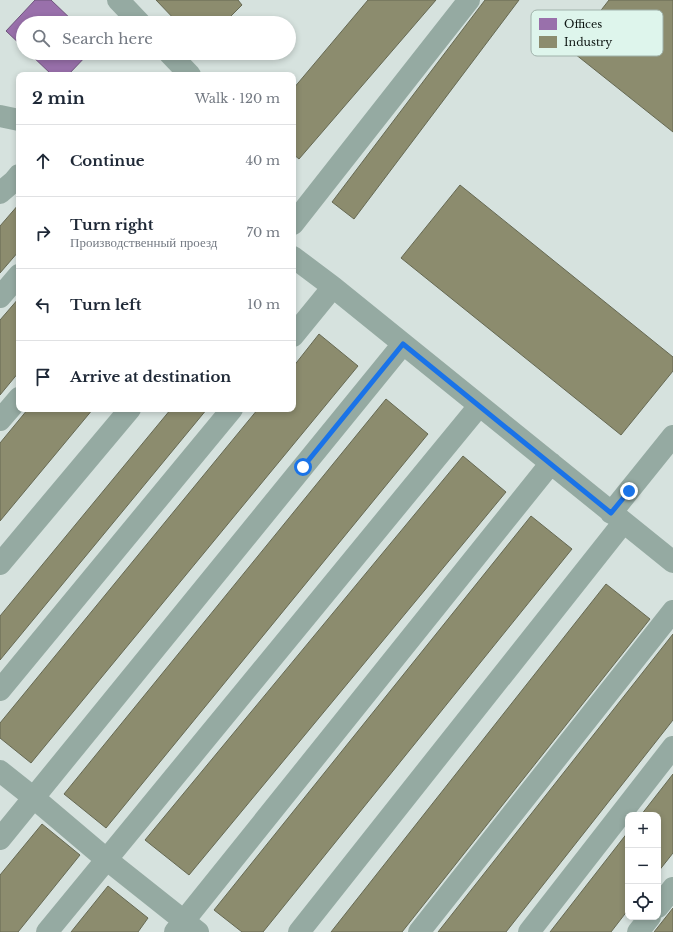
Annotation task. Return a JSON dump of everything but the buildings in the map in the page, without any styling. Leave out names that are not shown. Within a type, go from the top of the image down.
[{"type":"street","points":[[118,0],[133,16]]},
{"type":"street","points":[[296,220],[469,0]]},
{"type":"street","points":[[176,60],[187,72]]},
{"type":"street","points":[[0,116],[16,119]]},
{"type":"street","points":[[0,193],[16,179]]},
{"type":"street","points":[[296,259],[333,287],[673,562]]},
{"type":"street","points":[[0,297],[16,278]]},
{"type":"street","points":[[296,332],[333,287]]},
{"type":"street","points":[[0,839],[403,344]]},
{"type":"street","points":[[0,420],[16,401]]},
{"type":"street","points":[[47,932],[479,406]]},
{"type":"street","points":[[0,564],[127,412]]},
{"type":"street","points":[[0,690],[230,412]]},
{"type":"street","points":[[299,932],[617,518],[673,436]]},
{"type":"street","points":[[0,771],[34,798],[186,928],[550,463]]},
{"type":"street","points":[[420,932],[673,611]]},
{"type":"street","points":[[529,932],[673,747]]},
{"type":"street","points":[[661,903],[673,888]]},
{"type":"street","points":[[638,932],[648,920]]},
{"type":"route","points":[[303,467],[403,344],[611,513],[629,491]]}]
